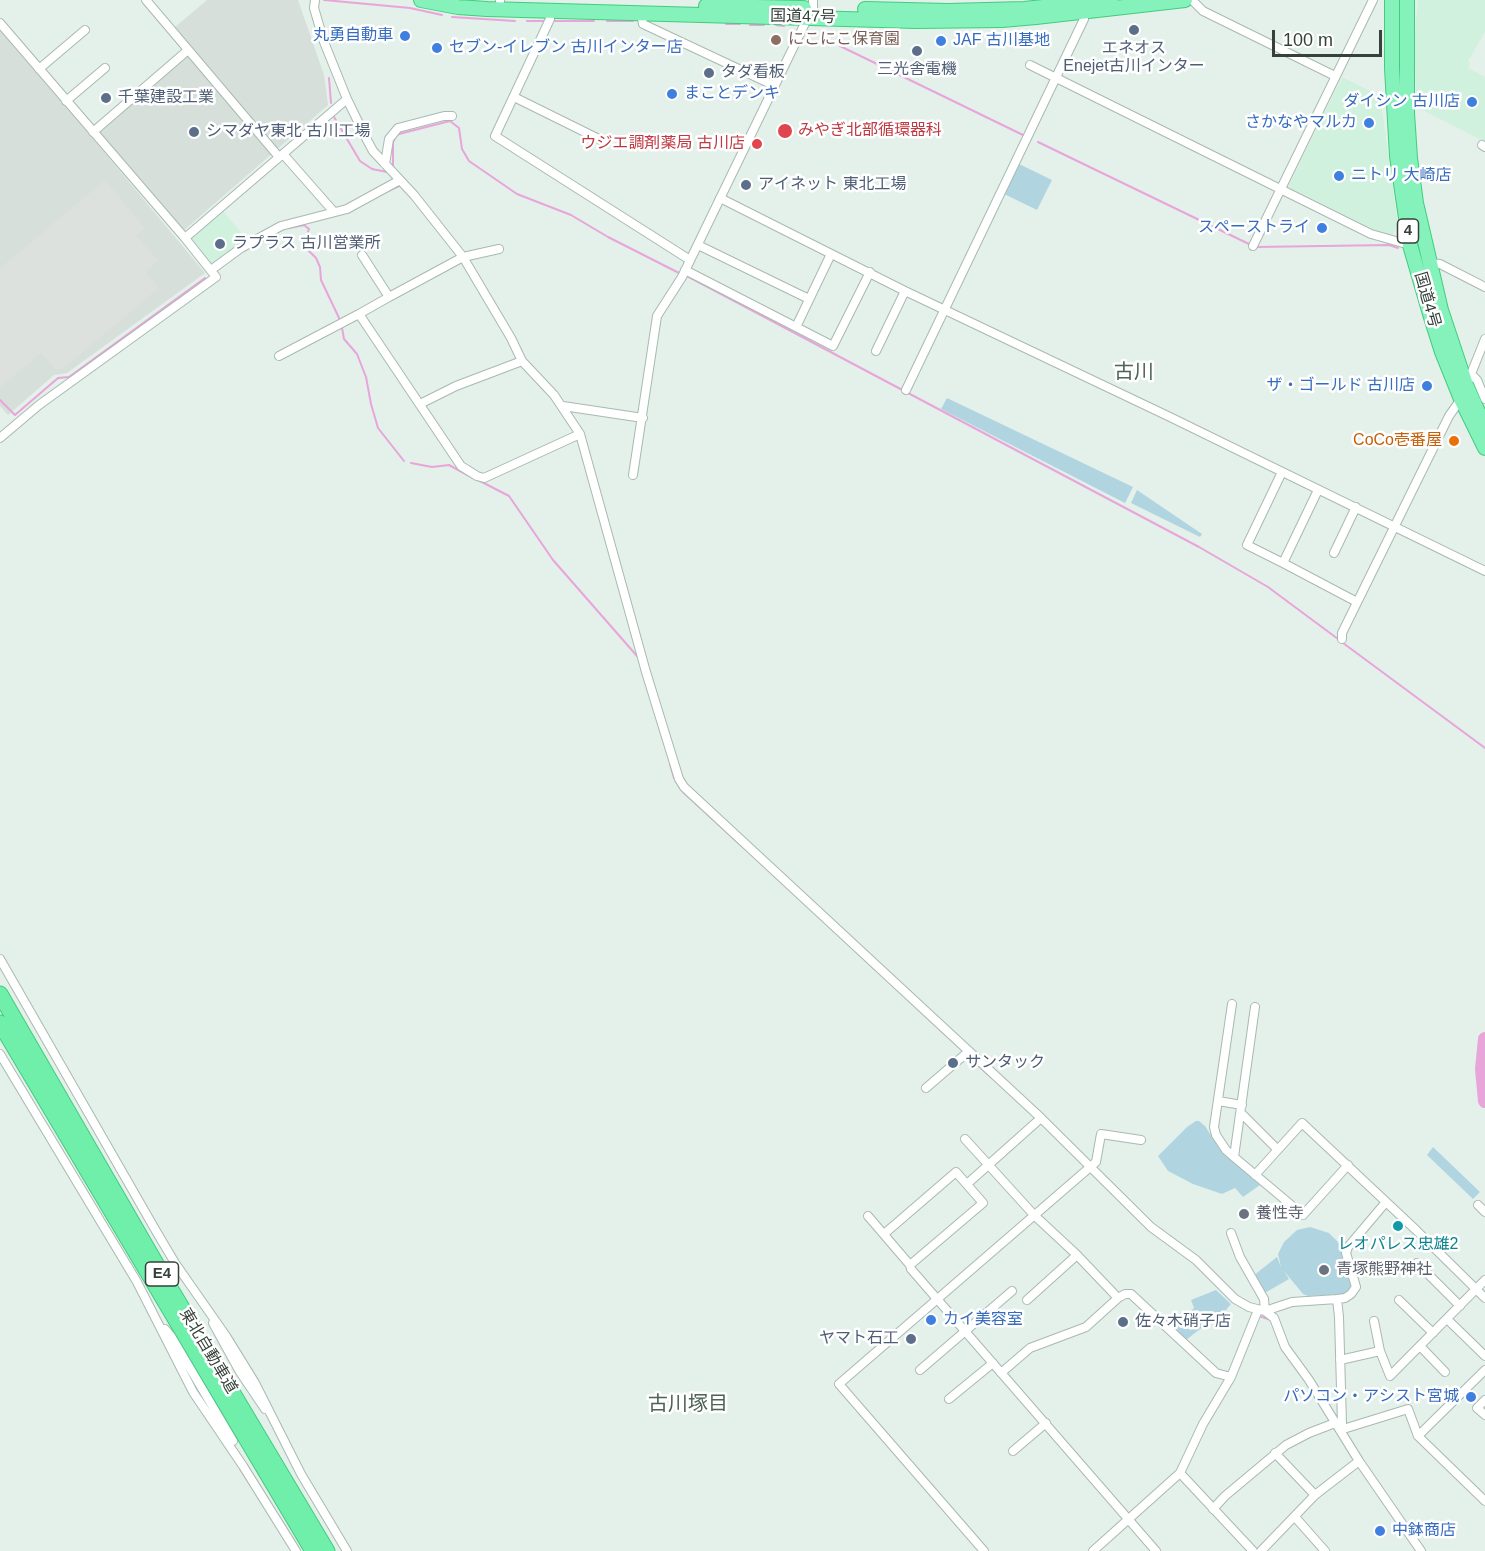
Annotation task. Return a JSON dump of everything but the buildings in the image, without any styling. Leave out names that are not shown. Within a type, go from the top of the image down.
[{"type":"highway","name":"国道47号","points":[[421,0],[458,7],[641,14],[811,8],[916,21],[1002,20],[1185,0]]},
{"type":"highway","name":"国道47号","points":[[476,0],[948,11],[1013,10],[1106,0]]},
{"type":"highway","name":"国道4号","points":[[1392,0],[1392,68],[1397,156],[1410,245],[1430,314],[1461,399],[1485,448]]},
{"type":"highway","name":"国道4号","points":[[1407,0],[1406,75],[1410,158],[1418,213],[1441,310],[1485,427]]},
{"type":"highway","name":"東北自動車道","points":[[0,994],[170,1288],[327,1551]]},
{"type":"highway","name":"東北自動車道","points":[[0,1023],[313,1551]]},
{"type":"street","points":[[146,0],[281,155],[334,212]]},
{"type":"street","points":[[315,0],[314,8],[324,42],[347,99],[367,140],[463,257],[522,361],[562,406],[580,434],[646,672],[679,779],[690,793],[1041,1118],[1151,1227],[1196,1260],[1235,1299],[1274,1318],[1285,1347],[1421,1551]]},
{"type":"street","points":[[1192,0],[1203,11],[1335,76]]},
{"type":"street","points":[[1253,246],[1373,0]]},
{"type":"street","points":[[633,475],[657,316],[684,273],[698,245],[811,8]]},
{"type":"street","points":[[549,12],[550,19],[495,136],[690,260]]},
{"type":"street","points":[[906,390],[1084,19],[1082,13]]},
{"type":"street","points":[[641,14],[643,24],[775,86]]},
{"type":"street","points":[[0,23],[216,277],[39,405],[0,438]]},
{"type":"street","points":[[39,69],[85,30]]},
{"type":"street","points":[[93,132],[188,50]]},
{"type":"street","points":[[1030,65],[1371,234],[1410,245]]},
{"type":"street","points":[[66,101],[105,68]]},
{"type":"street","points":[[514,96],[605,142]]},
{"type":"street","points":[[185,238],[347,99]]},
{"type":"street","points":[[389,168],[389,139],[398,128],[452,116]]},
{"type":"street","points":[[211,270],[241,248],[281,226],[347,209],[400,180]]},
{"type":"street","points":[[720,198],[905,291],[1485,571]]},
{"type":"street","points":[[698,245],[809,299]]},
{"type":"street","points":[[279,356],[463,257],[499,249]]},
{"type":"street","points":[[796,327],[831,254]]},
{"type":"street","points":[[362,255],[389,297]]},
{"type":"street","points":[[1430,264],[1440,264],[1485,288]]},
{"type":"street","points":[[684,273],[833,346],[870,272]]},
{"type":"street","points":[[876,351],[905,291]]},
{"type":"street","points":[[359,314],[455,459],[461,466],[477,476],[484,478],[580,434]]},
{"type":"street","points":[[1485,339],[1468,379],[1477,380],[1485,399]]},
{"type":"street","points":[[420,404],[456,386],[522,361]]},
{"type":"street","points":[[1342,639],[1342,633],[1449,416],[1461,399]]},
{"type":"street","points":[[562,406],[643,418]]},
{"type":"street","points":[[1282,472],[1247,545],[1357,602]]},
{"type":"street","points":[[1283,563],[1318,490]]},
{"type":"street","points":[[1334,553],[1356,507]]},
{"type":"street","points":[[0,959],[156,1231],[255,1383],[301,1474],[347,1551]]},
{"type":"street","points":[[1232,1004],[1214,1127],[1216,1135],[1226,1150],[1303,1215],[1348,1166]]},
{"type":"street","points":[[1234,1157],[1255,1007]]},
{"type":"street","points":[[926,1088],[969,1051]]},
{"type":"street","points":[[0,1054],[137,1282],[194,1392],[296,1551]]},
{"type":"street","points":[[1218,1101],[1241,1109],[1277,1149]]},
{"type":"street","points":[[967,1184],[1041,1118]]},
{"type":"street","points":[[1255,1175],[1302,1123],[1485,1298]]},
{"type":"street","points":[[984,1551],[839,1384],[1096,1162],[1101,1134],[1141,1140]]},
{"type":"street","points":[[965,1138],[1034,1215],[1118,1298]]},
{"type":"street","points":[[884,1234],[956,1172],[983,1203],[910,1265]]},
{"type":"street","points":[[1262,1311],[1293,1302],[1345,1298],[1351,1294],[1356,1288],[1347,1258],[1348,1247],[1386,1202]]},
{"type":"street","points":[[868,1216],[911,1269],[1155,1551]]},
{"type":"street","points":[[1094,1551],[1180,1473],[1198,1432],[1231,1377],[1262,1311],[1264,1299],[1240,1257],[1232,1233]]},
{"type":"street","points":[[1027,1300],[1077,1255]]},
{"type":"street","points":[[1417,1263],[1460,1306]]},
{"type":"street","points":[[1374,1321],[1380,1351],[1390,1376],[1485,1280]]},
{"type":"street","points":[[920,1370],[1012,1291]]},
{"type":"street","points":[[1001,1372],[1030,1348],[1086,1327],[1118,1298],[1131,1294],[1216,1373],[1231,1377]]},
{"type":"street","points":[[1337,1299],[1342,1424],[1337,1427]]},
{"type":"street","points":[[1399,1300],[1433,1333]]},
{"type":"street","points":[[209,1311],[216,1330],[238,1372],[272,1417]]},
{"type":"street","points":[[1447,1319],[1485,1356]]},
{"type":"street","points":[[157,1321],[171,1336],[205,1388],[243,1460],[243,1466]]},
{"type":"street","points":[[1420,1346],[1445,1372]]},
{"type":"street","points":[[1340,1360],[1380,1351]]},
{"type":"street","points":[[949,1399],[993,1363]]},
{"type":"street","points":[[1418,1436],[1485,1370]]},
{"type":"street","points":[[1485,1400],[1477,1408],[1485,1415]]},
{"type":"street","points":[[1213,1509],[1275,1453],[1296,1439],[1408,1409],[1418,1436],[1485,1501]]},
{"type":"street","points":[[1013,1451],[1046,1423]]},
{"type":"street","points":[[1275,1453],[1315,1495]]},
{"type":"street","points":[[1262,1551],[1315,1495],[1359,1461]]},
{"type":"street","points":[[1180,1473],[1253,1551]]},
{"type":"street","points":[[1295,1517],[1325,1551]]},
{"type":"shaded area","points":[[207,0],[298,0],[324,75],[328,105],[183,231],[97,132],[191,50],[174,28]]},
{"type":"shaded area","points":[[1418,0],[1485,0],[1485,32],[1468,61],[1470,63],[1468,68],[1485,77],[1485,142],[1417,107],[1414,42]]},
{"type":"shaded area","points":[[0,27],[205,273],[67,373],[54,375],[8,415],[0,406]]},
{"type":"shaded area","points":[[1342,77],[1380,96],[1398,224],[1391,238],[1288,187]]},
{"type":"shaded area","points":[[1017,163],[1052,180],[1037,210],[1002,193]]},
{"type":"shaded area","points":[[105,180],[145,228],[136,235],[158,261],[146,272],[159,288],[63,369],[56,370],[41,353],[0,388],[0,268]]},
{"type":"shaded area","points":[[223,211],[248,241],[211,264],[190,240]]},
{"type":"shaded area","points":[[947,398],[1133,487],[1125,503],[941,409]]},
{"type":"shaded area","points":[[1137,490],[1202,534],[1200,537],[1131,503]]},
{"type":"shaded area","points":[[1196,1121],[1205,1126],[1221,1151],[1260,1185],[1243,1197],[1235,1188],[1222,1194],[1193,1184],[1168,1171],[1158,1156]]},
{"type":"shaded area","points":[[1433,1147],[1480,1192],[1473,1199],[1427,1155]]},
{"type":"shaded area","points":[[1310,1227],[1329,1233],[1344,1248],[1353,1286],[1350,1291],[1344,1294],[1308,1296],[1303,1294],[1284,1271],[1289,1279],[1263,1294],[1253,1276],[1277,1257],[1281,1267],[1278,1254],[1284,1242],[1297,1230]]},
{"type":"shaded area","points":[[1216,1290],[1231,1304],[1217,1321],[1213,1319],[1186,1340],[1173,1326],[1194,1308],[1191,1300]]},
{"type":"waterway","points":[[324,0],[410,8],[442,15]]},
{"type":"waterway","points":[[452,17],[515,21]]},
{"type":"waterway","points":[[527,21],[545,21]]},
{"type":"waterway","points":[[552,21],[594,21]]},
{"type":"waterway","points":[[607,21],[633,21]]},
{"type":"waterway","points":[[726,24],[740,24]]},
{"type":"waterway","points":[[750,25],[764,25]]},
{"type":"waterway","points":[[776,25],[784,26]]},
{"type":"waterway","points":[[840,46],[1023,135]]},
{"type":"waterway","points":[[329,78],[331,103]]},
{"type":"waterway","points":[[334,117],[360,161],[372,169],[387,172]]},
{"type":"waterway","points":[[393,166],[393,142],[396,136],[450,121],[459,128],[462,149],[469,161],[517,194],[571,215],[608,237],[681,274]]},
{"type":"waterway","points":[[1038,142],[1251,245]]},
{"type":"waterway","points":[[386,192],[399,186]]},
{"type":"waterway","points":[[289,228],[305,223]]},
{"type":"waterway","points":[[304,225],[309,229],[305,247],[316,258],[320,267],[321,280],[340,320]]},
{"type":"waterway","points":[[1256,247],[1389,245],[1398,248]]},
{"type":"waterway","points":[[687,276],[1199,547],[1268,587],[1338,639]]},
{"type":"waterway","points":[[0,400],[15,415],[58,378],[69,377],[205,278]]},
{"type":"waterway","points":[[342,328],[344,339],[357,354],[366,377],[378,428],[404,461]]},
{"type":"waterway","points":[[411,463],[432,467],[449,465],[473,478]]},
{"type":"waterway","points":[[478,480],[509,496],[553,560],[637,656]]},
{"type":"waterway","points":[[1343,643],[1485,748]]},
{"type":"waterway","points":[[670,764],[674,778],[683,792],[744,848]]},
{"type":"waterway","points":[[919,1010],[962,1050]]},
{"type":"waterway","points":[[1485,1039],[1482,1069],[1485,1101]]},
{"type":"waterway","points":[[970,1058],[992,1078]]},
{"type":"waterway","points":[[1259,1316],[1271,1320]]},
{"type":"place","name":"エネオス Enejet古川インター","points":[[1134,30]]},
{"type":"place","name":"丸勇自動車","points":[[405,36]]},
{"type":"place","name":"にこにこ保育園","points":[[776,40]]},
{"type":"place","name":"JAF 古川基地","points":[[941,41]]},
{"type":"place","name":"セブン-イレブン 古川インター店","points":[[437,48]]},
{"type":"place","name":"三光舎電機","points":[[917,51]]},
{"type":"place","name":"タダ看板","points":[[709,73]]},
{"type":"place","name":"まことデンキ","points":[[672,94]]},
{"type":"place","name":"千葉建設工業","points":[[106,98]]},
{"type":"place","name":"ダイシン 古川店","points":[[1472,102]]},
{"type":"place","name":"さかなやマルカ","points":[[1369,123]]},
{"type":"place","name":"みやぎ北部循環器科","points":[[785,131]]},
{"type":"place","name":"シマダヤ東北 古川工場","points":[[194,132]]},
{"type":"place","name":"ウジエ調剤薬局 古川店","points":[[757,144]]},
{"type":"place","name":"ニトリ 大崎店","points":[[1339,176]]},
{"type":"place","name":"アイネット 東北工場","points":[[746,185]]},
{"type":"place","name":"スペーストライ","points":[[1322,228]]},
{"type":"place","name":"ラプラス 古川営業所","points":[[220,244]]},
{"type":"place","name":"ザ・ゴールド 古川店","points":[[1427,386]]},
{"type":"place","name":"CoCo壱番屋","points":[[1454,441]]},
{"type":"place","name":"サンタック","points":[[953,1063]]},
{"type":"place","name":"養性寺","points":[[1244,1214]]},
{"type":"place","name":"レオパレス忠雄2","points":[[1398,1226]]},
{"type":"place","name":"青塚熊野神社","points":[[1324,1270]]},
{"type":"place","name":"カイ美容室","points":[[931,1320]]},
{"type":"place","name":"佐々木硝子店","points":[[1123,1322]]},
{"type":"place","name":"ヤマト石工","points":[[911,1339]]},
{"type":"place","name":"パソコン・アシスト宮城","points":[[1471,1397]]},
{"type":"place","name":"中鉢商店","points":[[1380,1531]]},
{"type":"district","name":"古川","points":[[1134,372]]},
{"type":"district","name":"古川塚目","points":[[688,1404]]}]
